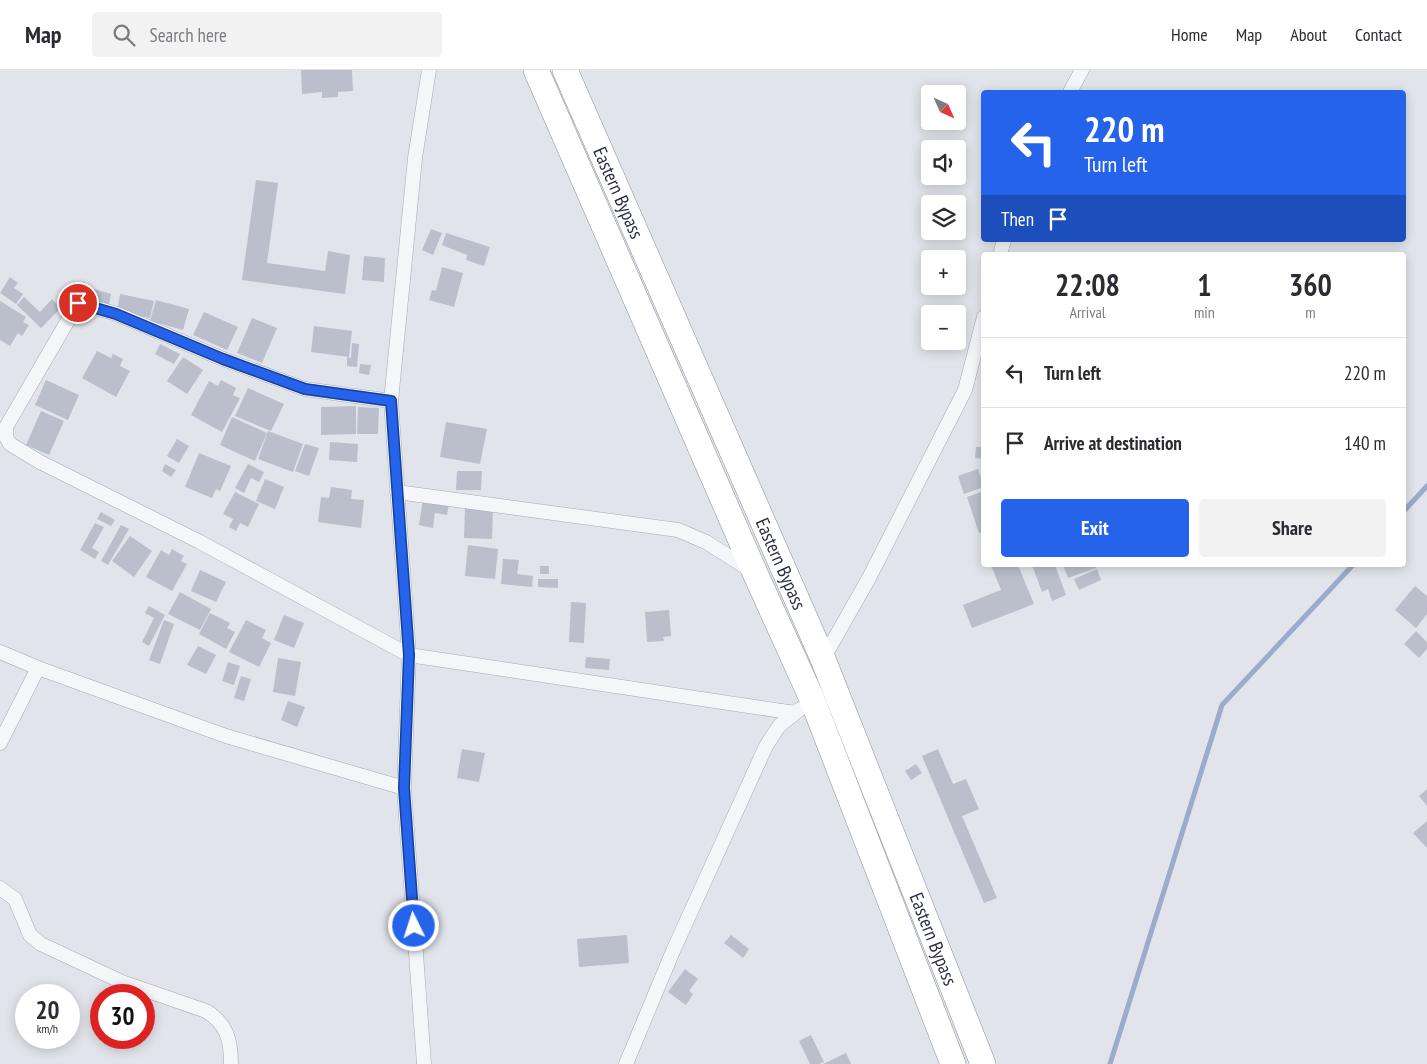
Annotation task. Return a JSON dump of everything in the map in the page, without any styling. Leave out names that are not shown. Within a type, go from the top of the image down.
[{"type":"highway","name":"Eastern Bypass","points":[[536,70],[755,573],[803,706],[953,1064]]},
{"type":"highway","name":"Eastern Bypass","points":[[565,70],[822,659],[983,1064]]},
{"type":"street","points":[[424,1064],[404,788],[409,655],[391,401],[415,158],[429,70]]},
{"type":"street","points":[[1071,90],[1082,70]]},
{"type":"street","points":[[391,401],[305,389],[223,359],[116,314],[78,303],[6,427],[5,443],[198,541],[409,655],[803,706]]},
{"type":"street","points":[[822,659],[869,578],[965,390],[981,329]]},
{"type":"street","points":[[397,492],[678,530],[706,542],[755,573]]},
{"type":"street","points":[[0,652],[38,668],[226,736],[404,788]]},
{"type":"street","points":[[0,743],[38,668]]},
{"type":"street","points":[[626,1064],[673,951],[766,746],[779,726],[803,706]]},
{"type":"street","points":[[0,888],[15,899],[30,935],[41,944],[122,982],[206,1011],[218,1019],[226,1032],[231,1049],[231,1064]]},
{"type":"building","points":[[301,70],[352,70],[353,91],[338,92],[338,97],[322,98],[322,92],[302,94]]},
{"type":"building","points":[[256,180],[278,183],[267,263],[325,271],[328,251],[350,255],[345,294],[242,280]]},
{"type":"building","points":[[431,229],[442,233],[433,255],[422,250]]},
{"type":"building","points":[[446,233],[490,247],[484,266],[466,260],[467,255],[442,245]]},
{"type":"building","points":[[364,256],[385,258],[384,282],[362,280]]},
{"type":"building","points":[[442,267],[463,273],[454,307],[429,300],[432,290],[436,291]]},
{"type":"building","points":[[10,277],[18,283],[14,288],[23,294],[16,304],[0,293]]},
{"type":"building","points":[[94,289],[111,294],[109,305],[91,300]]},
{"type":"building","points":[[120,294],[154,301],[150,318],[117,312]]},
{"type":"building","points":[[24,297],[40,312],[52,299],[61,308],[41,328],[17,305]]},
{"type":"building","points":[[156,300],[189,309],[183,330],[150,321]]},
{"type":"building","points":[[0,301],[26,317],[23,322],[29,325],[22,336],[18,333],[10,346],[0,340]]},
{"type":"building","points":[[204,312],[238,327],[227,350],[193,335]]},
{"type":"building","points":[[252,318],[277,328],[262,363],[237,353]]},
{"type":"building","points":[[314,326],[352,331],[349,357],[311,352]]},
{"type":"building","points":[[352,343],[359,344],[357,367],[347,366],[347,357],[351,358]]},
{"type":"building","points":[[160,344],[180,354],[174,364],[155,354]]},
{"type":"building","points":[[97,351],[111,358],[113,354],[123,359],[120,366],[130,371],[116,397],[82,378]]},
{"type":"building","points":[[183,357],[203,370],[187,394],[167,381]]},
{"type":"building","points":[[360,364],[371,365],[369,375],[359,373]]},
{"type":"building","points":[[46,380],[79,395],[68,420],[35,405]]},
{"type":"building","points":[[221,380],[236,388],[233,395],[240,398],[222,432],[191,415],[209,381],[218,386]]},
{"type":"building","points":[[248,388],[284,404],[271,431],[235,416]]},
{"type":"building","points":[[356,406],[356,434],[321,435],[321,407]]},
{"type":"building","points":[[358,407],[379,408],[378,434],[357,434]]},
{"type":"building","points":[[41,411],[64,421],[49,455],[26,445]]},
{"type":"building","points":[[232,417],[267,433],[255,461],[220,445]]},
{"type":"building","points":[[446,422],[487,429],[480,464],[440,457]]},
{"type":"building","points":[[268,431],[303,444],[293,472],[258,459]]},
{"type":"building","points":[[177,439],[189,446],[179,463],[167,456]]},
{"type":"building","points":[[330,442],[358,444],[357,462],[329,460]]},
{"type":"building","points":[[305,444],[319,448],[309,476],[295,471]]},
{"type":"building","points":[[976,447],[981,447],[981,459],[975,458]]},
{"type":"building","points":[[199,453],[231,466],[220,491],[216,489],[212,498],[185,487]]},
{"type":"building","points":[[165,464],[176,470],[171,477],[162,471]]},
{"type":"building","points":[[248,464],[264,472],[259,482],[251,478],[244,493],[235,488]]},
{"type":"building","points":[[978,469],[981,478],[981,488],[964,494],[958,476]]},
{"type":"building","points":[[457,471],[482,471],[481,490],[456,490]]},
{"type":"building","points":[[265,479],[284,487],[275,509],[256,501]]},
{"type":"building","points":[[331,487],[352,490],[351,499],[364,500],[361,528],[318,522],[321,497],[329,498]]},
{"type":"building","points":[[235,492],[259,504],[248,527],[240,523],[236,531],[229,527],[233,519],[223,514]]},
{"type":"building","points":[[981,492],[981,532],[979,533],[967,497]]},
{"type":"building","points":[[423,499],[449,504],[447,515],[435,513],[433,528],[419,525]]},
{"type":"building","points":[[465,508],[493,509],[492,539],[464,538]]},
{"type":"building","points":[[101,512],[115,520],[111,526],[97,519]]},
{"type":"building","points":[[95,523],[104,527],[92,548],[99,552],[95,559],[80,550]]},
{"type":"building","points":[[121,525],[129,529],[108,565],[101,561]]},
{"type":"building","points":[[130,536],[152,551],[134,577],[112,561]]},
{"type":"building","points":[[468,545],[498,549],[495,579],[465,576]]},
{"type":"building","points":[[172,549],[184,556],[181,561],[187,564],[172,591],[146,577],[161,550],[169,555]]},
{"type":"building","points":[[503,559],[519,560],[517,574],[533,576],[532,587],[501,584]]},
{"type":"building","points":[[540,566],[549,566],[549,574],[540,574]]},
{"type":"building","points":[[992,567],[1019,567],[1034,604],[972,628],[963,605],[1001,590]]},
{"type":"building","points":[[1033,567],[1056,567],[1066,595],[1052,601],[1048,589],[1042,592]]},
{"type":"building","points":[[1064,567],[1096,567],[1096,568],[1068,578]]},
{"type":"building","points":[[1097,569],[1101,580],[1079,590],[1074,579]]},
{"type":"building","points":[[200,570],[226,582],[216,602],[191,591]]},
{"type":"building","points":[[538,579],[558,579],[558,588],[538,587]]},
{"type":"building","points":[[1415,586],[1427,596],[1427,614],[1416,628],[1395,610]]},
{"type":"building","points":[[180,592],[211,609],[200,630],[168,614]]},
{"type":"building","points":[[571,602],[586,603],[584,643],[569,642]]},
{"type":"building","points":[[149,606],[165,615],[149,646],[142,642],[154,618],[145,613]]},
{"type":"building","points":[[669,610],[671,636],[663,637],[664,641],[647,642],[645,612]]},
{"type":"building","points":[[210,613],[230,623],[227,628],[235,632],[226,649],[199,634]]},
{"type":"building","points":[[284,615],[304,623],[294,648],[274,640]]},
{"type":"building","points":[[164,620],[174,624],[160,664],[149,660]]},
{"type":"building","points":[[246,620],[266,630],[262,638],[271,643],[259,667],[229,652]]},
{"type":"building","points":[[1416,631],[1427,642],[1427,649],[1419,658],[1404,644]]},
{"type":"building","points":[[198,646],[216,655],[206,674],[187,665]]},
{"type":"building","points":[[586,657],[610,659],[609,670],[585,668]]},
{"type":"building","points":[[278,658],[301,662],[295,696],[273,692]]},
{"type":"building","points":[[228,662],[240,666],[234,685],[222,681]]},
{"type":"building","points":[[241,676],[251,679],[244,701],[234,698]]},
{"type":"building","points":[[288,701],[305,707],[297,727],[281,720]]},
{"type":"building","points":[[462,749],[485,753],[479,782],[457,778]]},
{"type":"building","points":[[938,749],[953,784],[966,779],[979,809],[962,816],[997,898],[984,903],[922,756]]},
{"type":"building","points":[[916,764],[922,773],[911,780],[905,771]]},
{"type":"building","points":[[1427,789],[1427,806],[1419,796]]},
{"type":"building","points":[[1427,821],[1427,848],[1413,833]]},
{"type":"building","points":[[627,935],[629,963],[579,967],[577,939]]},
{"type":"building","points":[[731,935],[749,949],[743,958],[724,943]]},
{"type":"building","points":[[685,969],[698,979],[689,991],[693,994],[686,1005],[668,992]]},
{"type":"building","points":[[811,1035],[824,1062],[819,1064],[810,1064],[799,1041]]},
{"type":"building","points":[[846,1053],[851,1064],[823,1064]]},
{"type":"waterway","points":[[1406,509],[1427,486]]},
{"type":"waterway","points":[[1110,1064],[1222,705],[1351,567]]},
{"type":"route","points":[[78,303],[116,314],[223,359],[305,389],[391,401],[409,655],[404,788],[414,926]]}]
